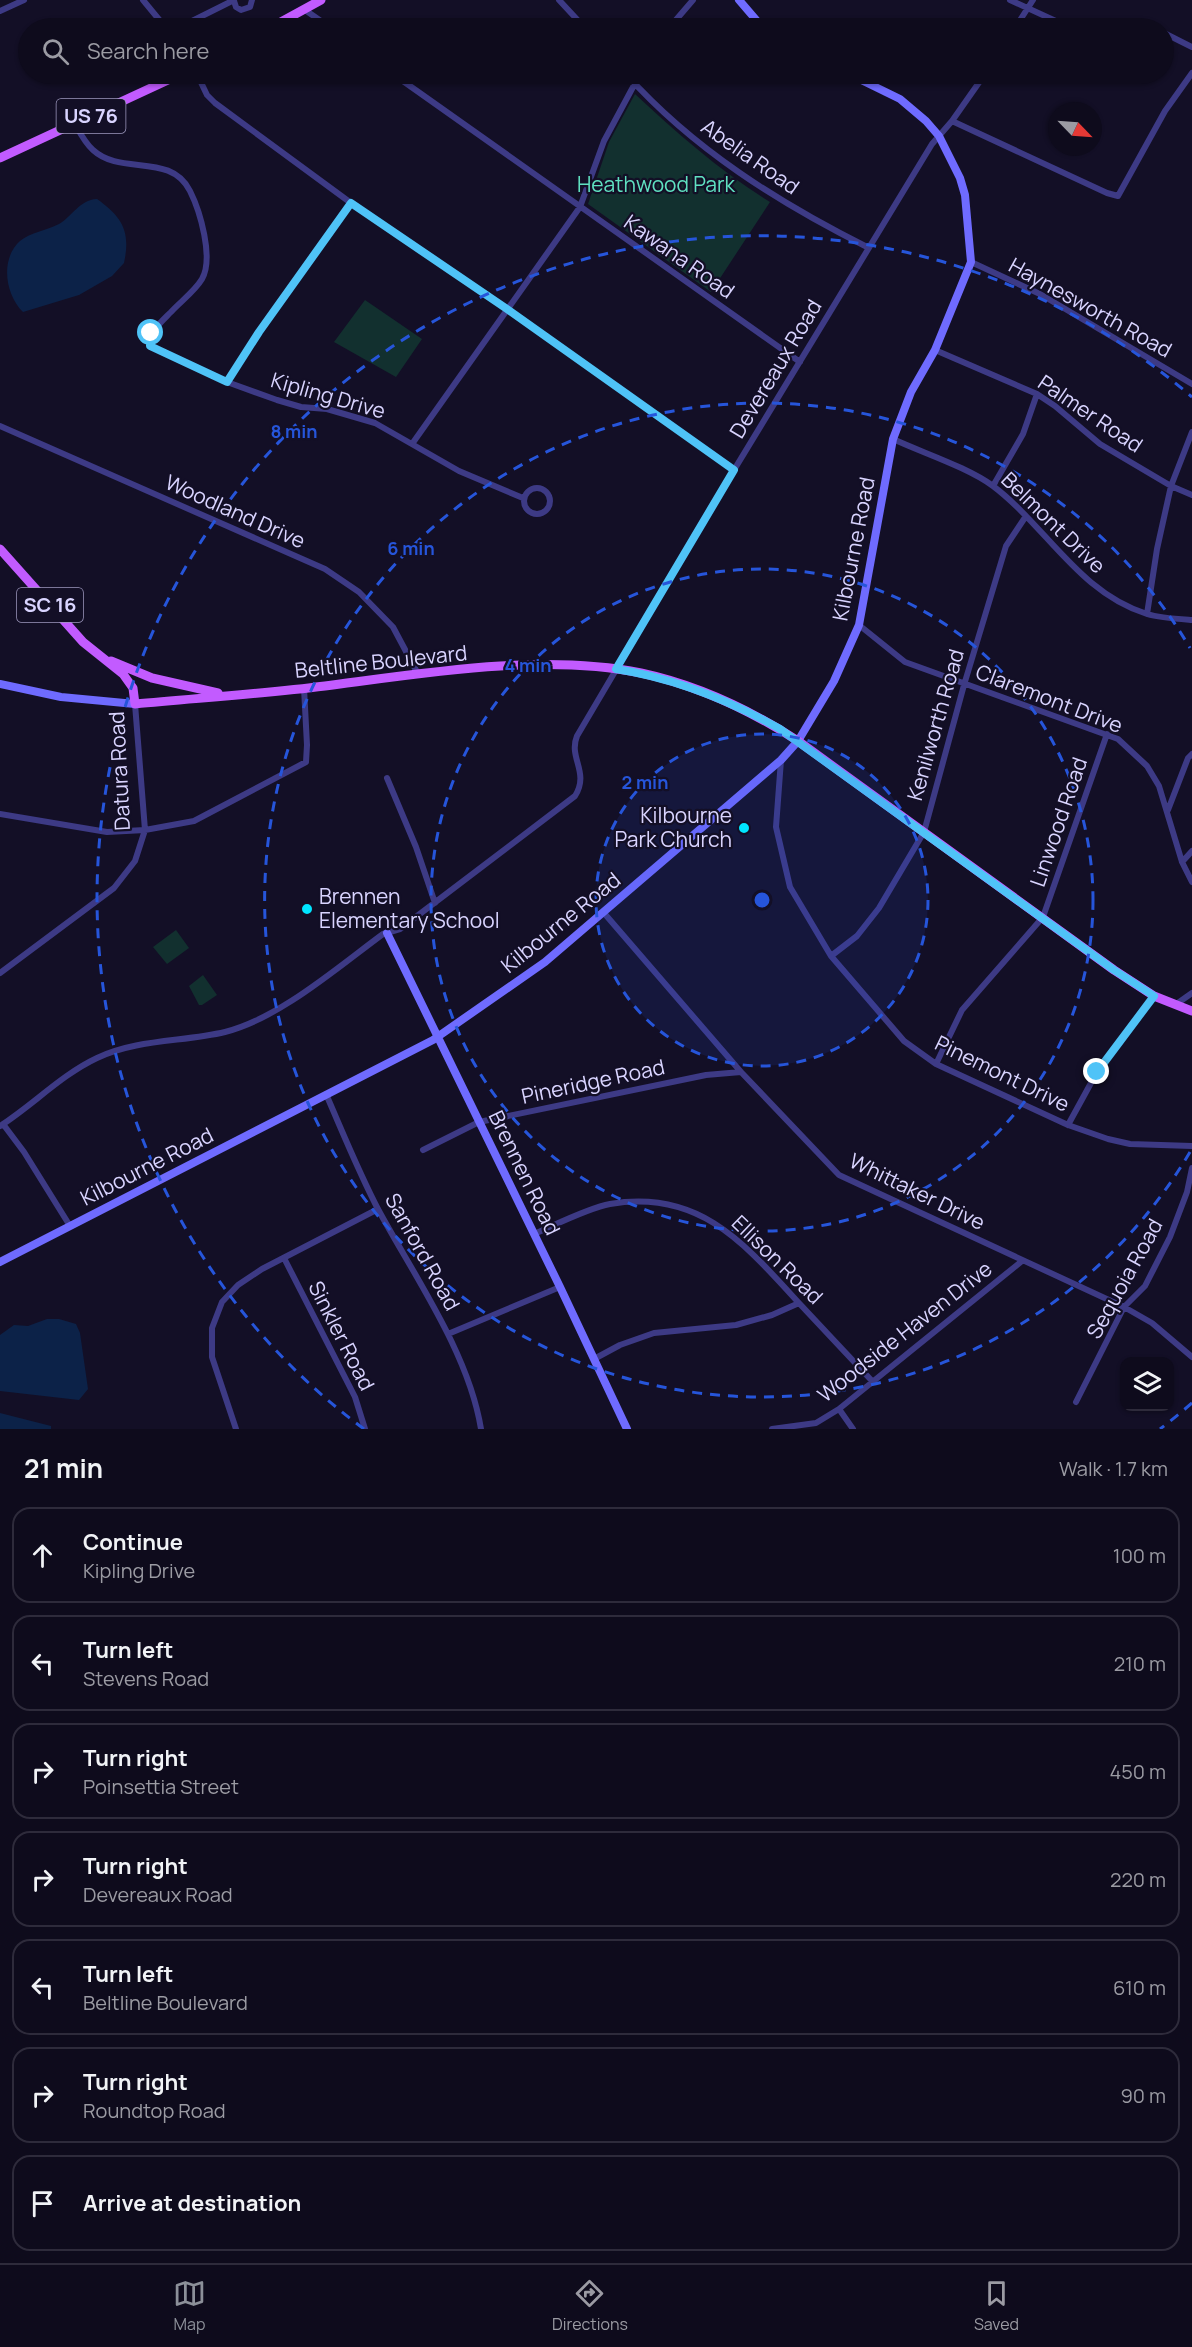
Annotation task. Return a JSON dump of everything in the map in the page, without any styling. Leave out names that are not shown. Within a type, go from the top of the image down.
[{"type":"main road","points":[[289,18],[321,0]]},
{"type":"main road","name":"US 76","points":[[1,154],[75,124],[160,84]]},
{"type":"main road","name":"SC 16","points":[[0,549],[83,642],[103,658],[152,678],[231,695]]},
{"type":"main road","name":"Datura Road","points":[[103,658],[123,674],[133,688],[135,704]]},
{"type":"main road","name":"Beltline Boulevard","points":[[231,695],[418,674],[543,665],[616,669],[664,679],[703,692],[759,717],[798,741],[1114,970],[1154,996],[1192,1011]]},
{"type":"main road","name":"SC 16","points":[[135,704],[231,695]]},
{"type":"street","points":[[0,11],[24,0]]},
{"type":"street","points":[[199,18],[234,1],[236,7],[241,10],[250,7],[252,0]]},
{"type":"street","points":[[559,0],[576,18]]},
{"type":"street","points":[[678,18],[693,0]]},
{"type":"street","points":[[739,0],[754,18]]},
{"type":"street","points":[[1010,0],[1048,18]]},
{"type":"street","points":[[1022,18],[1034,0]]},
{"type":"street","points":[[148,1],[159,18]]},
{"type":"street","points":[[305,10],[317,18]]},
{"type":"street","points":[[1174,38],[1192,47]]},
{"type":"street","points":[[952,121],[1118,196],[1165,111],[1192,73]]},
{"type":"street","points":[[202,84],[207,95],[215,103],[351,203],[507,309],[734,470]]},
{"type":"street","name":"Kawana Road","points":[[407,84],[800,362]]},
{"type":"street","points":[[412,444],[580,207],[604,141],[633,84]]},
{"type":"street","name":"Abelia Road","points":[[635,84],[676,123],[750,181],[802,213],[869,248]]},
{"type":"street","name":"Kilbourne Road","points":[[0,1263],[437,1037],[519,982],[604,913],[781,760],[798,741],[834,681],[859,625],[893,439],[911,392],[935,350],[971,262],[965,195],[960,178],[939,136],[926,121],[900,99],[869,84]]},
{"type":"street","name":"Devereaux Road","points":[[1,1125],[68,1075],[110,1052],[127,1047],[226,1032],[259,1019],[387,933],[400,929],[575,796],[582,779],[574,750],[575,740],[734,470],[869,248],[939,136],[978,84]]},
{"type":"street","name":"Kipling Drive","points":[[75,124],[93,150],[105,158],[128,164],[163,168],[181,178],[189,188],[199,210],[207,264],[202,279],[151,333],[150,346],[227,382],[301,407],[327,409],[375,423],[459,471],[523,498]]},
{"type":"street","points":[[227,382],[259,332],[351,203]]},
{"type":"street","name":"Haynesworth Road","points":[[971,262],[1040,294],[1192,384]]},
{"type":"street","name":"Palmer Road","points":[[935,350],[1037,394],[1100,444],[1171,486],[1192,495]]},
{"type":"street","points":[[993,486],[1023,434],[1037,394]]},
{"type":"street","name":"Woodland Drive","points":[[0,426],[325,569],[359,592],[393,627],[418,674]]},
{"type":"street","points":[[1147,614],[1157,549],[1171,486],[1192,432]]},
{"type":"street","name":"Belmont Drive","points":[[893,439],[993,486],[1026,516],[1071,566],[1100,590],[1147,614],[1192,620]]},
{"type":"street","name":"Kipling Drive","points":[[535,486],[546,489],[551,502],[550,507],[541,514],[531,513],[524,505],[523,498],[535,486]]},
{"type":"street","name":"Kenilworth Road","points":[[831,956],[857,936],[879,908],[924,832],[963,685],[1006,546],[1026,516]]},
{"type":"street","name":"Claremont Drive","points":[[859,625],[905,662],[963,685],[1118,739],[1147,766],[1159,786],[1182,862],[1192,882]]},
{"type":"street","points":[[0,684],[61,697],[135,704]]},
{"type":"street","points":[[0,814],[107,832],[145,830],[194,821],[306,762],[304,688]]},
{"type":"street","name":"Datura Road","points":[[0,974],[114,888],[135,861],[145,830],[135,704]]},
{"type":"street","name":"Linwood Road","points":[[936,1064],[962,1010],[1043,918],[1107,734]]},
{"type":"street","points":[[1167,811],[1188,758],[1192,754]]},
{"type":"street","name":"Pinemont Drive","points":[[781,760],[776,827],[790,887],[831,956],[904,1041],[936,1064],[1068,1125],[1130,1144],[1192,1146]]},
{"type":"street","points":[[387,778],[416,847],[435,903]]},
{"type":"street","points":[[1182,862],[1192,851]]},
{"type":"street","name":"Whittaker Drive","points":[[604,913],[741,1072],[839,1175],[1124,1307],[1152,1323],[1192,1357]]},
{"type":"street","name":"Brennen Road","points":[[387,933],[627,1429]]},
{"type":"street","points":[[1175,1005],[1192,993]]},
{"type":"street","points":[[1068,1125],[1097,1072],[1154,996]]},
{"type":"street","name":"Pineridge Road","points":[[423,1150],[479,1122],[706,1075],[741,1072]]},
{"type":"street","name":"Sanford Road","points":[[326,1094],[378,1209],[447,1334],[477,1404],[481,1429]]},
{"type":"street","points":[[1,1125],[24,1152],[70,1226]]},
{"type":"street","name":"Sequoia Road","points":[[1076,1402],[1124,1307],[1145,1286],[1170,1237],[1187,1192],[1192,1168]]},
{"type":"street","name":"Ellison Road","points":[[534,1234],[608,1204],[636,1201],[672,1206],[706,1217],[732,1234],[759,1259],[873,1382]]},
{"type":"street","points":[[236,1429],[212,1356],[214,1321],[222,1302],[238,1285],[262,1269],[378,1209]]},
{"type":"street","name":"Sinkler Road","points":[[284,1258],[355,1397],[365,1429]]},
{"type":"street","name":"Woodside Haven Drive","points":[[772,1429],[816,1423],[839,1409],[1022,1261]]},
{"type":"street","points":[[447,1334],[560,1287]]},
{"type":"street","points":[[594,1359],[620,1345],[654,1333],[736,1325],[772,1315],[799,1303]]},
{"type":"street","points":[[839,1409],[853,1429]]},
{"type":"green space","name":"Heathwood Park","points":[[635,94],[700,151],[734,178],[770,202],[711,292],[588,204],[609,142]]},
{"type":"green space","points":[[365,300],[422,339],[396,377],[334,342]]},
{"type":"green space","points":[[176,930],[189,948],[167,964],[153,947]]},
{"type":"green space","points":[[203,975],[217,995],[199,1005],[189,986]]},
{"type":"water","points":[[97,199],[113,212],[125,233],[124,263],[112,276],[79,295],[23,312],[12,296],[7,276],[7,267],[14,248],[24,238],[59,224],[85,202]]},
{"type":"water","points":[[47,1319],[59,1319],[76,1324],[80,1333],[88,1389],[79,1400],[0,1391],[0,1335],[14,1325],[28,1326]]},
{"type":"water","points":[[0,1413],[51,1426],[51,1429],[0,1429]]},
{"type":"place","name":"Kilbourne Park Church","points":[[744,828]]},
{"type":"place","name":"Brennen Elementary School","points":[[307,909]]},
{"type":"route","points":[[151,333],[150,346],[227,382],[259,332],[351,203],[507,309],[734,470],[616,669],[664,679],[703,692],[780,729],[1114,970],[1154,996],[1097,1072]]}]
